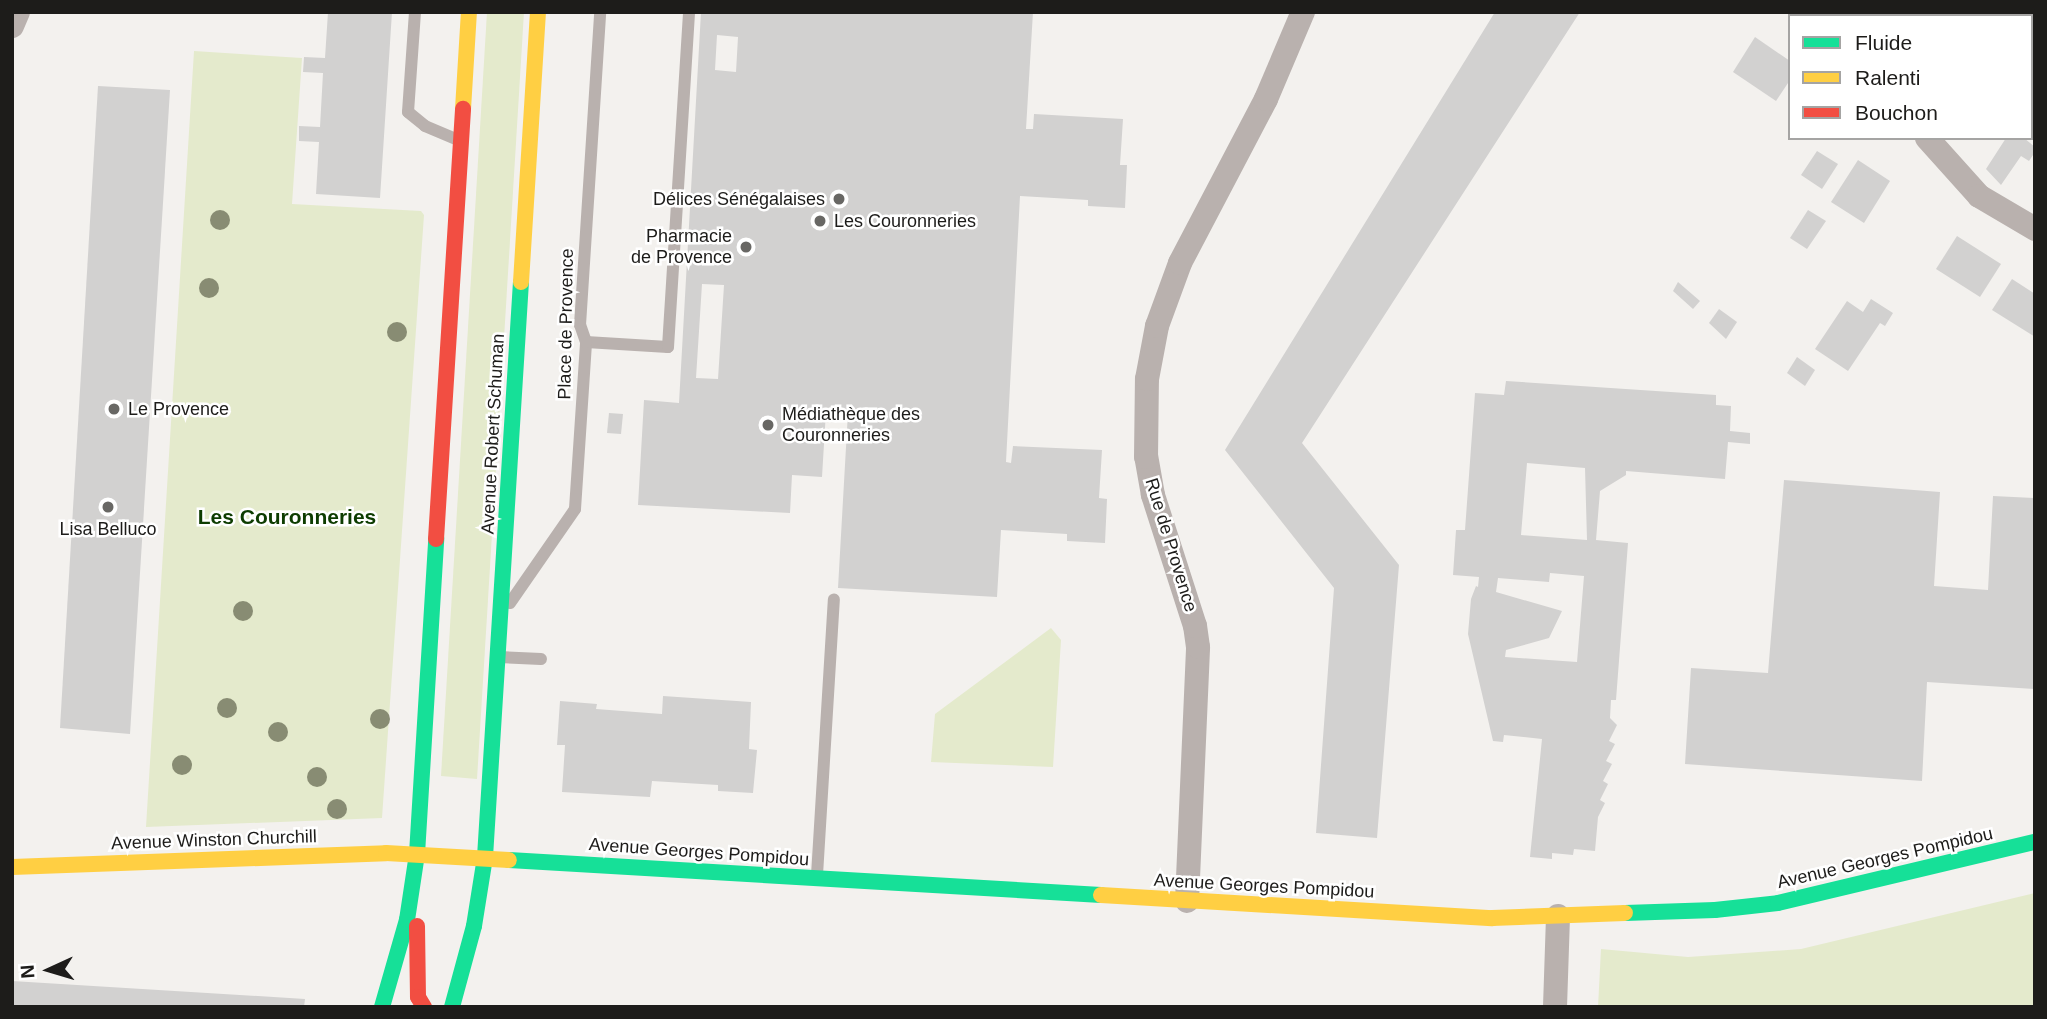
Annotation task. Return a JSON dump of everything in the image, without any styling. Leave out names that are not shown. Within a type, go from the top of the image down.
[{"type":"main road","points":[[424,1007],[418,998],[416,862],[469,12]]},
{"type":"main road","name":"Avenue Robert Schuman","points":[[452,1007],[474,926],[485,857],[538,12]]},
{"type":"main road","name":"Avenue Georges Pompidou","points":[[416,862],[485,857],[1492,918],[1715,910],[1778,903],[1865,885],[2035,842]]},
{"type":"main road","points":[[382,1007],[407,920],[416,862]]},
{"type":"main road","name":"Avenue Winston Churchill","points":[[12,867],[416,862]]},
{"type":"street","points":[[12,26],[18,12]]},
{"type":"street","name":"Rue de Provence","points":[[1187,901],[1198,647],[1195,626],[1153,495],[1146,457],[1147,379],[1157,326],[1180,263],[1266,99],[1303,12]]},
{"type":"street","points":[[1929,140],[1979,196],[2035,229]]},
{"type":"street","points":[[1555,1007],[1558,916]]},
{"type":"lane","points":[[415,12],[408,112],[425,126],[461,141]]},
{"type":"lane","name":"Place de Provence","points":[[502,615],[575,509],[586,342],[580,325],[600,12]]},
{"type":"lane","points":[[586,342],[668,347],[689,12]]},
{"type":"lane","points":[[816,878],[834,600]]},
{"type":"lane","points":[[499,657],[541,659]]},
{"type":"green space","points":[[487,12],[524,12],[477,779],[441,776]]},
{"type":"green space","points":[[194,51],[302,58],[292,204],[421,211],[424,215],[382,818],[146,827]]},
{"type":"green space","points":[[1051,628],[1061,640],[1053,767],[931,762],[935,714]]},
{"type":"green space","points":[[2035,893],[2035,1007],[1598,1007],[1601,949],[1688,957],[1801,949]]},
{"type":"building","points":[[328,12],[392,12],[380,198],[316,194],[319,142],[299,141],[299,126],[320,127],[323,73],[303,72],[304,57],[325,58]]},
{"type":"building","points":[[701,12],[1033,12],[1026,129],[1033,129],[1034,114],[1123,119],[1120,165],[1127,165],[1125,208],[1088,206],[1088,200],[1020,196],[1006,462],[1011,463],[1013,446],[1102,450],[1099,498],[1107,499],[1105,543],[1067,541],[1067,534],[1001,530],[997,597],[838,588],[848,412],[826,411],[822,477],[792,475],[790,513],[638,505],[644,400],[679,403]],"holes":[[[717,35],[738,37],[736,72],[715,70]],[[702,284],[724,285],[718,379],[696,378]]]},
{"type":"building","points":[[1495,12],[1580,12],[1302,443],[1399,565],[1377,838],[1316,833],[1334,588],[1225,450]]},
{"type":"building","points":[[1841,12],[1900,12],[1899,14],[1840,14]]},
{"type":"building","points":[[1755,37],[1788,60],[1788,83],[1776,101],[1733,72]]},
{"type":"building","name":"Le Provence","points":[[98,86],[170,90],[130,734],[60,728]]},
{"type":"building","points":[[2005,140],[2026,140],[2035,147],[2029,161],[2021,156],[2001,185],[1986,169]]},
{"type":"building","points":[[1817,151],[1838,164],[1822,189],[1801,175]]},
{"type":"building","points":[[1858,160],[1890,181],[1864,223],[1831,202]]},
{"type":"building","points":[[1808,210],[1826,221],[1807,249],[1790,238]]},
{"type":"building","points":[[1957,236],[2001,264],[1980,297],[1936,269]]},
{"type":"building","points":[[2012,279],[2035,294],[2035,337],[1992,310]]},
{"type":"building","points":[[1678,282],[1700,301],[1693,309],[1673,291]]},
{"type":"building","points":[[1871,299],[1893,313],[1885,326],[1880,323],[1848,371],[1815,349],[1847,301],[1863,312]]},
{"type":"building","points":[[1719,309],[1737,322],[1726,339],[1709,323]]},
{"type":"building","points":[[1797,357],[1815,370],[1805,386],[1787,373]]},
{"type":"building","points":[[1506,381],[1716,395],[1716,405],[1731,406],[1730,431],[1750,433],[1750,444],[1728,442],[1725,479],[1626,471],[1626,475],[1600,491],[1596,540],[1628,543],[1616,700],[1611,700],[1610,718],[1617,725],[1609,741],[1615,744],[1606,761],[1612,764],[1603,781],[1608,784],[1600,800],[1605,803],[1598,817],[1595,851],[1574,849],[1573,855],[1552,853],[1552,859],[1530,857],[1542,739],[1504,735],[1503,742],[1493,741],[1468,634],[1471,599],[1476,586],[1478,587],[1479,577],[1453,575],[1456,530],[1465,530],[1475,393],[1504,395]],"holes":[[[1527,463],[1585,468],[1587,540],[1521,535]],[[1550,573],[1584,576],[1577,662],[1505,657],[1506,650],[1549,638],[1562,611],[1496,592],[1498,578],[1549,582]]]},
{"type":"building","points":[[609,413],[623,414],[621,434],[607,433]]},
{"type":"building","points":[[1784,480],[1940,492],[1934,586],[1988,590],[1993,496],[2035,498],[2035,689],[1927,682],[1922,781],[1685,764],[1691,668],[1768,673]]},
{"type":"building","points":[[663,696],[751,702],[749,749],[757,750],[753,793],[718,791],[718,785],[652,781],[650,797],[562,792],[565,745],[557,745],[560,701],[597,704],[596,709],[662,714]]},
{"type":"building","points":[[12,981],[305,999],[304,1007],[12,1007]]},
{"type":"traffic: fast","points":[[452,1007],[474,926],[485,857],[521,282]]},
{"type":"traffic: fast","points":[[382,1007],[407,920],[417,854],[436,539]]},
{"type":"traffic: fast","points":[[1625,913],[1715,910],[1778,903],[2035,842]]},
{"type":"traffic: fast","points":[[509,860],[1101,895]]},
{"type":"traffic: slow","points":[[463,109],[469,12]]},
{"type":"traffic: slow","points":[[521,282],[538,12]]},
{"type":"traffic: slow","points":[[12,867],[386,853],[509,860]]},
{"type":"traffic: slow","points":[[1101,895],[1492,918],[1625,913]]},
{"type":"traffic: jam","points":[[436,539],[463,109]]},
{"type":"traffic: jam","points":[[417,926],[418,997],[424,1007]]},
{"type":"place","name":"Délices Sénégalaises","points":[[839,199]]},
{"type":"place","name":"Les Couronneries","points":[[820,221]]},
{"type":"place","name":"Pharmacie de Provence","points":[[746,247]]},
{"type":"place","name":"Le Provence","points":[[114,409]]},
{"type":"place","name":"Médiathèque des Couronneries","points":[[768,425]]},
{"type":"place","name":"Lisa Belluco","points":[[108,507]]},
{"type":"district","name":"Les Couronneries","points":[[287,517]]}]
